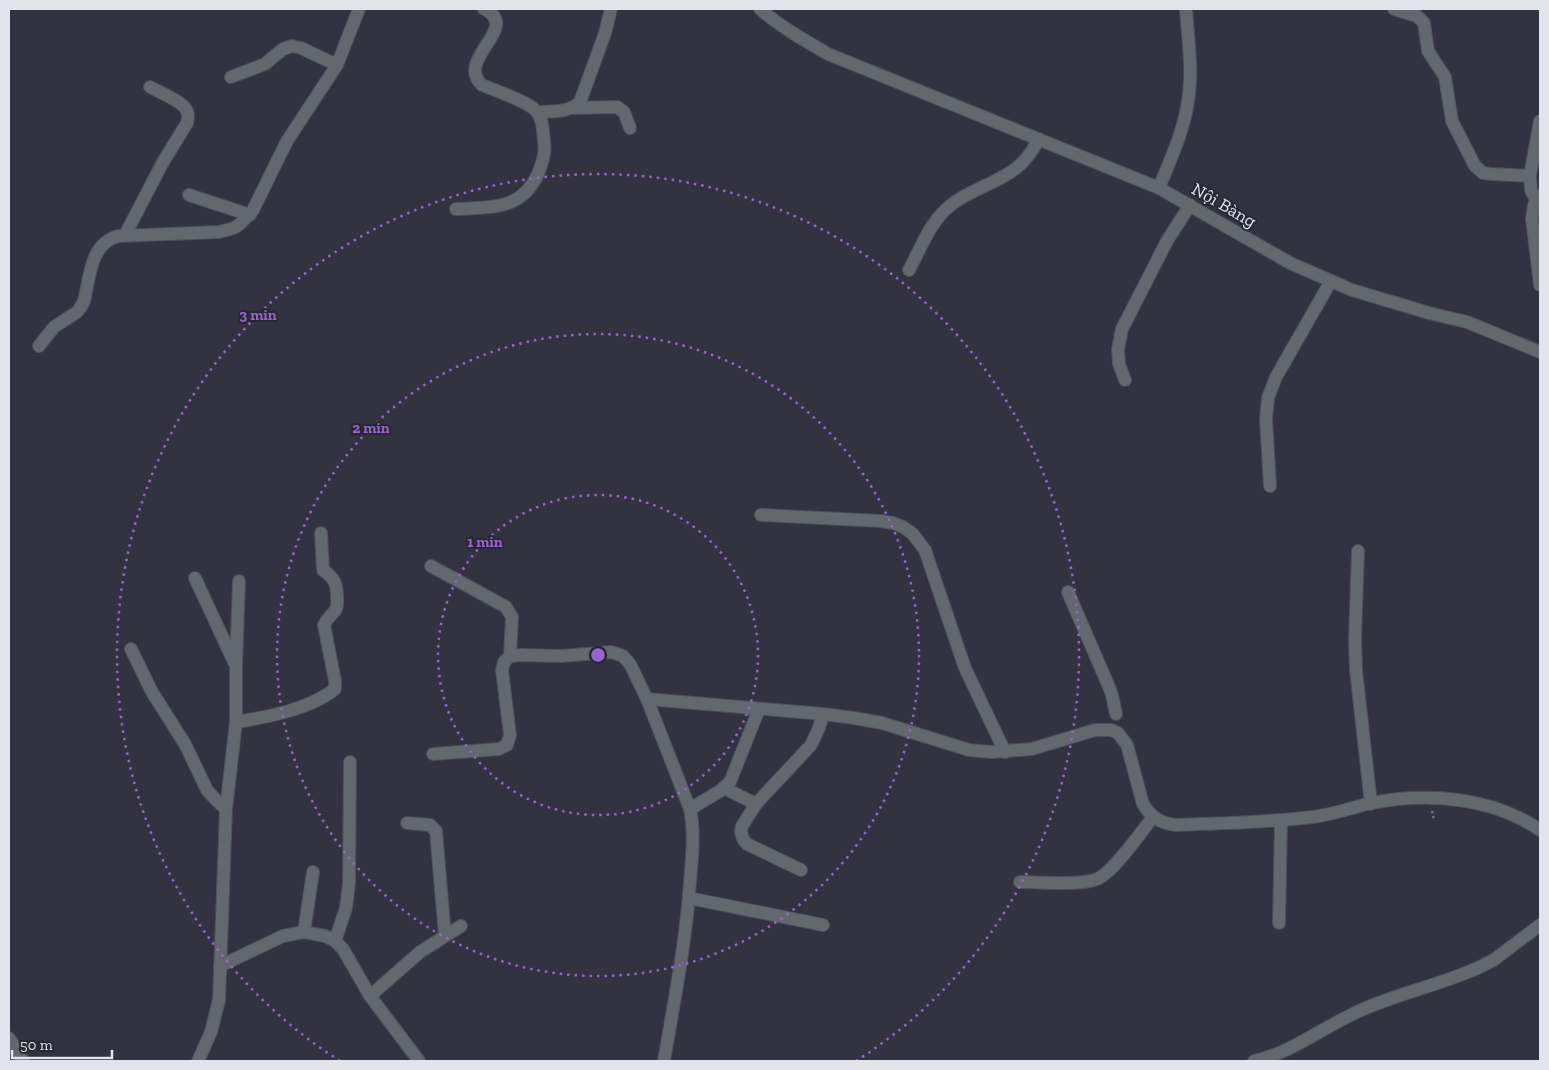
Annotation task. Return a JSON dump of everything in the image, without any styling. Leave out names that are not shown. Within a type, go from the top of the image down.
[{"type":"street","points":[[39,346],[54,327],[81,307],[95,254],[101,245],[111,238],[219,232],[234,228],[250,215],[287,141],[337,65],[359,9]]},
{"type":"street","points":[[456,210],[498,207],[522,196],[534,184],[545,154],[541,118],[537,112],[530,106],[482,85],[476,78],[475,65],[496,31],[498,14],[493,15],[484,9]]},
{"type":"street","points":[[573,108],[582,98],[606,33],[611,9]]},
{"type":"street","name":"Nội Bàng","points":[[760,9],[799,38],[828,54],[1159,188],[1290,263],[1352,290],[1429,313],[1467,322],[1540,352]]},
{"type":"street","points":[[1159,188],[1183,126],[1188,103],[1190,75],[1186,9]]},
{"type":"street","points":[[1394,9],[1416,16],[1424,23],[1428,51],[1445,77],[1450,114],[1454,128],[1475,166],[1483,172],[1491,174],[1530,176]]},
{"type":"street","points":[[231,77],[265,64],[283,50],[292,46],[301,48],[337,65]]},
{"type":"street","points":[[125,236],[188,118],[187,110],[182,105],[150,87]]},
{"type":"street","points":[[537,112],[573,108],[617,107],[624,112],[630,128]]},
{"type":"street","points":[[1540,121],[1530,176],[1531,190],[1538,197],[1532,211],[1532,219],[1540,285]]},
{"type":"street","points":[[909,270],[933,225],[944,210],[958,199],[1016,168],[1030,154],[1040,139]]},
{"type":"street","points":[[189,195],[250,215]]},
{"type":"street","points":[[1125,380],[1119,364],[1118,350],[1122,329],[1167,241],[1190,205]]},
{"type":"street","points":[[1270,486],[1266,419],[1268,398],[1276,378],[1331,281]]},
{"type":"street","points":[[761,515],[880,521],[893,523],[912,533],[925,550],[965,668],[1005,752]]},
{"type":"street","points":[[236,722],[271,717],[314,701],[335,689],[324,625],[327,618],[336,610],[336,585],[334,579],[323,570],[321,532]]},
{"type":"street","points":[[1358,550],[1356,670],[1371,804]]},
{"type":"street","points":[[431,566],[506,607],[512,617],[515,656]]},
{"type":"street","points":[[195,578],[236,665]]},
{"type":"street","points":[[198,1061],[211,1032],[217,1012],[220,990],[226,809],[236,722],[239,581]]},
{"type":"street","points":[[1068,592],[1110,687],[1117,724],[1127,745],[1144,804],[1153,817],[1160,821],[1175,825],[1281,821],[1333,814],[1400,799],[1430,797],[1457,800],[1498,810],[1518,817],[1540,830]]},
{"type":"street","points":[[130,650],[152,692],[185,744],[208,790],[226,809]]},
{"type":"street","points":[[432,754],[499,749],[507,745],[510,736],[502,670],[504,662],[515,656],[561,656],[611,652],[620,654],[630,664],[647,699],[690,809],[693,826],[694,840],[684,941],[664,1061]]},
{"type":"street","points":[[647,699],[823,714],[882,723],[969,750],[1005,752],[1032,748],[1095,730],[1111,730],[1117,724]]},
{"type":"street","points":[[690,809],[724,788],[732,778],[759,708]]},
{"type":"street","points":[[801,870],[747,844],[741,834],[742,826],[756,804],[811,744],[823,714]]},
{"type":"street","points":[[335,941],[346,908],[349,883],[350,762]]},
{"type":"street","points":[[724,788],[756,804]]},
{"type":"street","points":[[1020,882],[1080,882],[1096,879],[1109,871],[1153,817]]},
{"type":"street","points":[[1279,923],[1281,821]]},
{"type":"street","points":[[407,823],[430,825],[436,832],[445,936]]},
{"type":"street","points":[[304,932],[313,872]]},
{"type":"street","points":[[689,898],[824,925]]},
{"type":"street","points":[[1254,1061],[1272,1059],[1357,1012],[1482,966],[1495,959],[1540,925]]},
{"type":"street","points":[[370,996],[420,952],[461,926]]},
{"type":"street","points":[[220,966],[283,936],[304,932],[317,933],[335,941],[346,954],[370,996],[420,1061]]},
{"type":"street","points":[[9,1040],[24,1061]]}]
